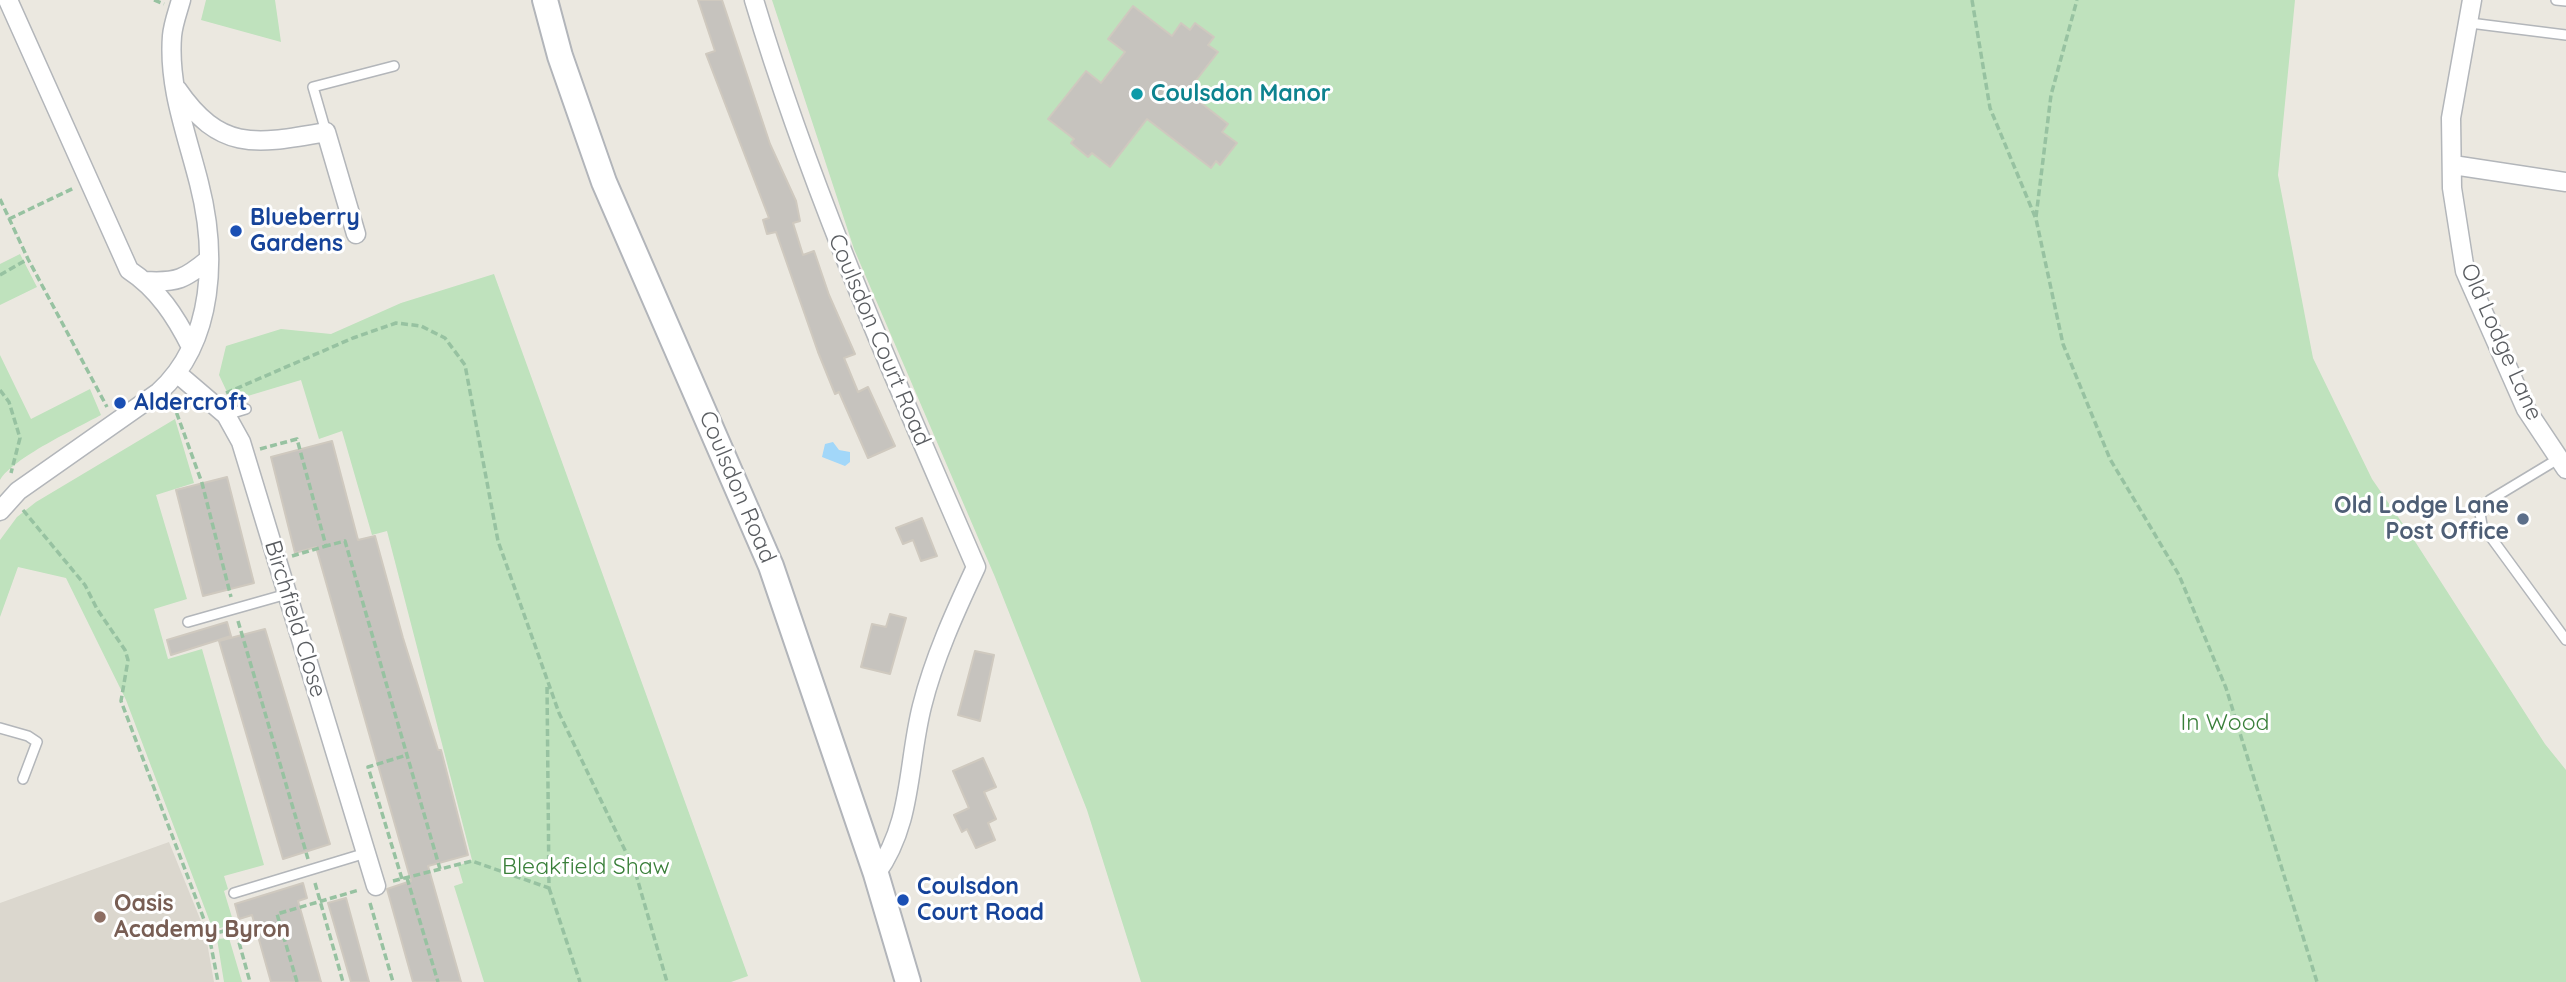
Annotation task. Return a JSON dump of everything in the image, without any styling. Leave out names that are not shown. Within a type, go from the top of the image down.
[{"type":"main road","name":"Coulsdon Road","points":[[545,0],[560,56],[604,181],[771,566],[876,874],[908,982]]},
{"type":"street","points":[[0,3],[8,0],[129,270],[145,281],[176,318],[191,346]]},
{"type":"street","points":[[0,511],[18,491],[114,425],[173,380],[206,310],[209,259],[200,184],[178,114],[172,36],[181,0]]},
{"type":"street","name":"Coulsdon Court Road","points":[[754,0],[784,101],[841,255],[976,567],[945,634],[922,707],[902,826],[893,851],[876,874]]},
{"type":"street","name":"Old Lodge Lane","points":[[2472,0],[2451,118],[2452,188],[2465,271],[2526,409],[2562,464]]},
{"type":"street","points":[[176,88],[192,112],[222,133],[240,141],[268,142],[326,132],[356,234]]},
{"type":"street","points":[[2452,165],[2566,182]]},
{"type":"street","points":[[145,281],[170,283],[188,276],[209,259]]},
{"type":"street","name":"Birchfield Close","points":[[173,380],[226,415],[241,442],[366,853],[371,887]]},
{"type":"lane","points":[[2556,0],[2566,1]]},
{"type":"lane","points":[[2470,23],[2566,35]]},
{"type":"lane","points":[[326,132],[313,87],[394,66]]},
{"type":"lane","points":[[226,415],[246,409]]},
{"type":"lane","points":[[2562,464],[2490,500],[2480,513],[2482,525],[2566,640]]},
{"type":"lane","points":[[188,622],[287,594]]},
{"type":"lane","points":[[0,728],[28,736],[37,742],[23,779]]},
{"type":"lane","points":[[234,893],[366,853]]},
{"type":"path","points":[[1972,0],[1990,108],[2036,219],[2063,344],[2110,459],[2179,575],[2226,688],[2318,982]]},
{"type":"path","points":[[2036,219],[2051,95],[2077,0]]},
{"type":"path","points":[[9,219],[88,181]]},
{"type":"path","points":[[0,199],[114,425]]},
{"type":"path","points":[[0,275],[28,259]]},
{"type":"path","points":[[227,392],[353,338],[396,323],[421,326],[445,338],[465,365],[498,541],[559,713],[635,872],[667,982]]},
{"type":"path","points":[[173,380],[234,609],[343,982]]},
{"type":"path","points":[[0,390],[9,402],[20,438],[12,462],[11,475],[23,512],[85,584],[97,610],[125,650],[128,660],[121,701],[209,935],[218,982]]},
{"type":"path","points":[[254,451],[297,439],[327,546]]},
{"type":"path","points":[[277,560],[345,541],[440,869]]},
{"type":"path","points":[[547,679],[549,888],[580,982]]},
{"type":"path","points":[[407,755],[369,767],[438,982]]},
{"type":"path","points":[[297,982],[277,914],[472,861],[549,888]]},
{"type":"path","points":[[371,887],[393,982]]},
{"type":"path","points":[[209,935],[235,928],[250,982]]},
{"type":"shaded area","name":"Oasis Academy Byron","points":[[169,842],[205,931],[214,982],[0,982],[0,903]]},
{"type":"green space","points":[[206,0],[275,0],[281,42],[201,20]]},
{"type":"green space","name":"In Wood","points":[[772,0],[2295,0],[2278,175],[2313,358],[2372,479],[2545,744],[2566,770],[2566,982],[1141,982],[1087,810],[995,577],[854,249]]},
{"type":"green space","points":[[20,254],[37,287],[0,305],[0,264]]},
{"type":"green space","name":"Bleakfield Shaw","points":[[494,274],[748,976],[731,982],[484,982],[454,886],[463,883],[458,866],[472,860],[387,531],[372,535],[342,431],[319,439],[301,380],[241,398],[227,392],[219,375],[226,346],[281,329],[331,334],[401,303]]},
{"type":"green space","points":[[0,355],[31,419],[90,389],[101,415],[31,453],[7,471],[0,480]]},
{"type":"green space","points":[[175,419],[194,483],[156,495],[187,599],[154,609],[168,659],[202,649],[264,865],[224,876],[228,889],[224,891],[234,924],[213,930],[126,700],[66,578],[18,567],[0,617],[0,540],[17,517],[36,502]]},
{"type":"green space","points":[[229,938],[242,982],[224,982],[217,939]]},
{"type":"water","points":[[833,442],[839,450],[850,452],[850,462],[845,466],[822,457],[825,444]]},
{"type":"building","points":[[698,0],[722,0],[770,144],[796,201],[800,221],[793,223],[803,255],[814,251],[829,295],[855,354],[844,358],[858,392],[868,387],[895,446],[868,458],[839,392],[835,394],[776,232],[767,234],[763,220],[769,218],[706,54],[715,51]]},
{"type":"building","name":"Coulsdon Manor","points":[[1133,6],[1172,36],[1181,23],[1190,30],[1195,23],[1214,37],[1208,45],[1218,52],[1187,92],[1228,124],[1222,132],[1237,143],[1220,165],[1216,161],[1211,168],[1147,119],[1110,167],[1092,153],[1088,157],[1071,143],[1074,139],[1048,119],[1086,71],[1101,83],[1125,52],[1108,39]]},
{"type":"building","points":[[332,441],[358,540],[375,536],[403,638],[438,750],[441,750],[468,855],[428,866],[461,982],[413,982],[387,889],[411,881],[316,547],[295,553],[271,457]]},
{"type":"building","points":[[227,477],[254,583],[203,596],[176,490]]},
{"type":"building","points":[[922,518],[937,556],[921,561],[913,540],[903,544],[896,528]]},
{"type":"building","points":[[890,614],[906,618],[890,674],[861,667],[872,624],[886,627]]},
{"type":"building","points":[[227,622],[231,636],[171,655],[167,640]]},
{"type":"building","points":[[265,629],[330,844],[283,859],[219,641]]},
{"type":"building","points":[[975,651],[994,655],[980,721],[958,715]]},
{"type":"building","points":[[983,758],[996,787],[984,792],[996,819],[988,823],[995,840],[976,848],[967,829],[962,832],[954,815],[969,808],[953,771]]},
{"type":"building","points":[[303,883],[307,898],[298,901],[321,982],[271,982],[252,915],[239,919],[235,904]]},
{"type":"building","points":[[346,898],[369,982],[351,982],[328,903]]},
{"type":"place","name":"Coulsdon Manor","points":[[1137,94]]},
{"type":"place","name":"Blueberry Gardens","points":[[236,231]]},
{"type":"place","name":"Aldercroft","points":[[120,403]]},
{"type":"place","name":"Old Lodge Lane Post Office","points":[[2523,519]]},
{"type":"place","name":"Coulsdon Court Road","points":[[903,900]]},
{"type":"place","name":"Oasis Academy Byron","points":[[100,917]]}]
